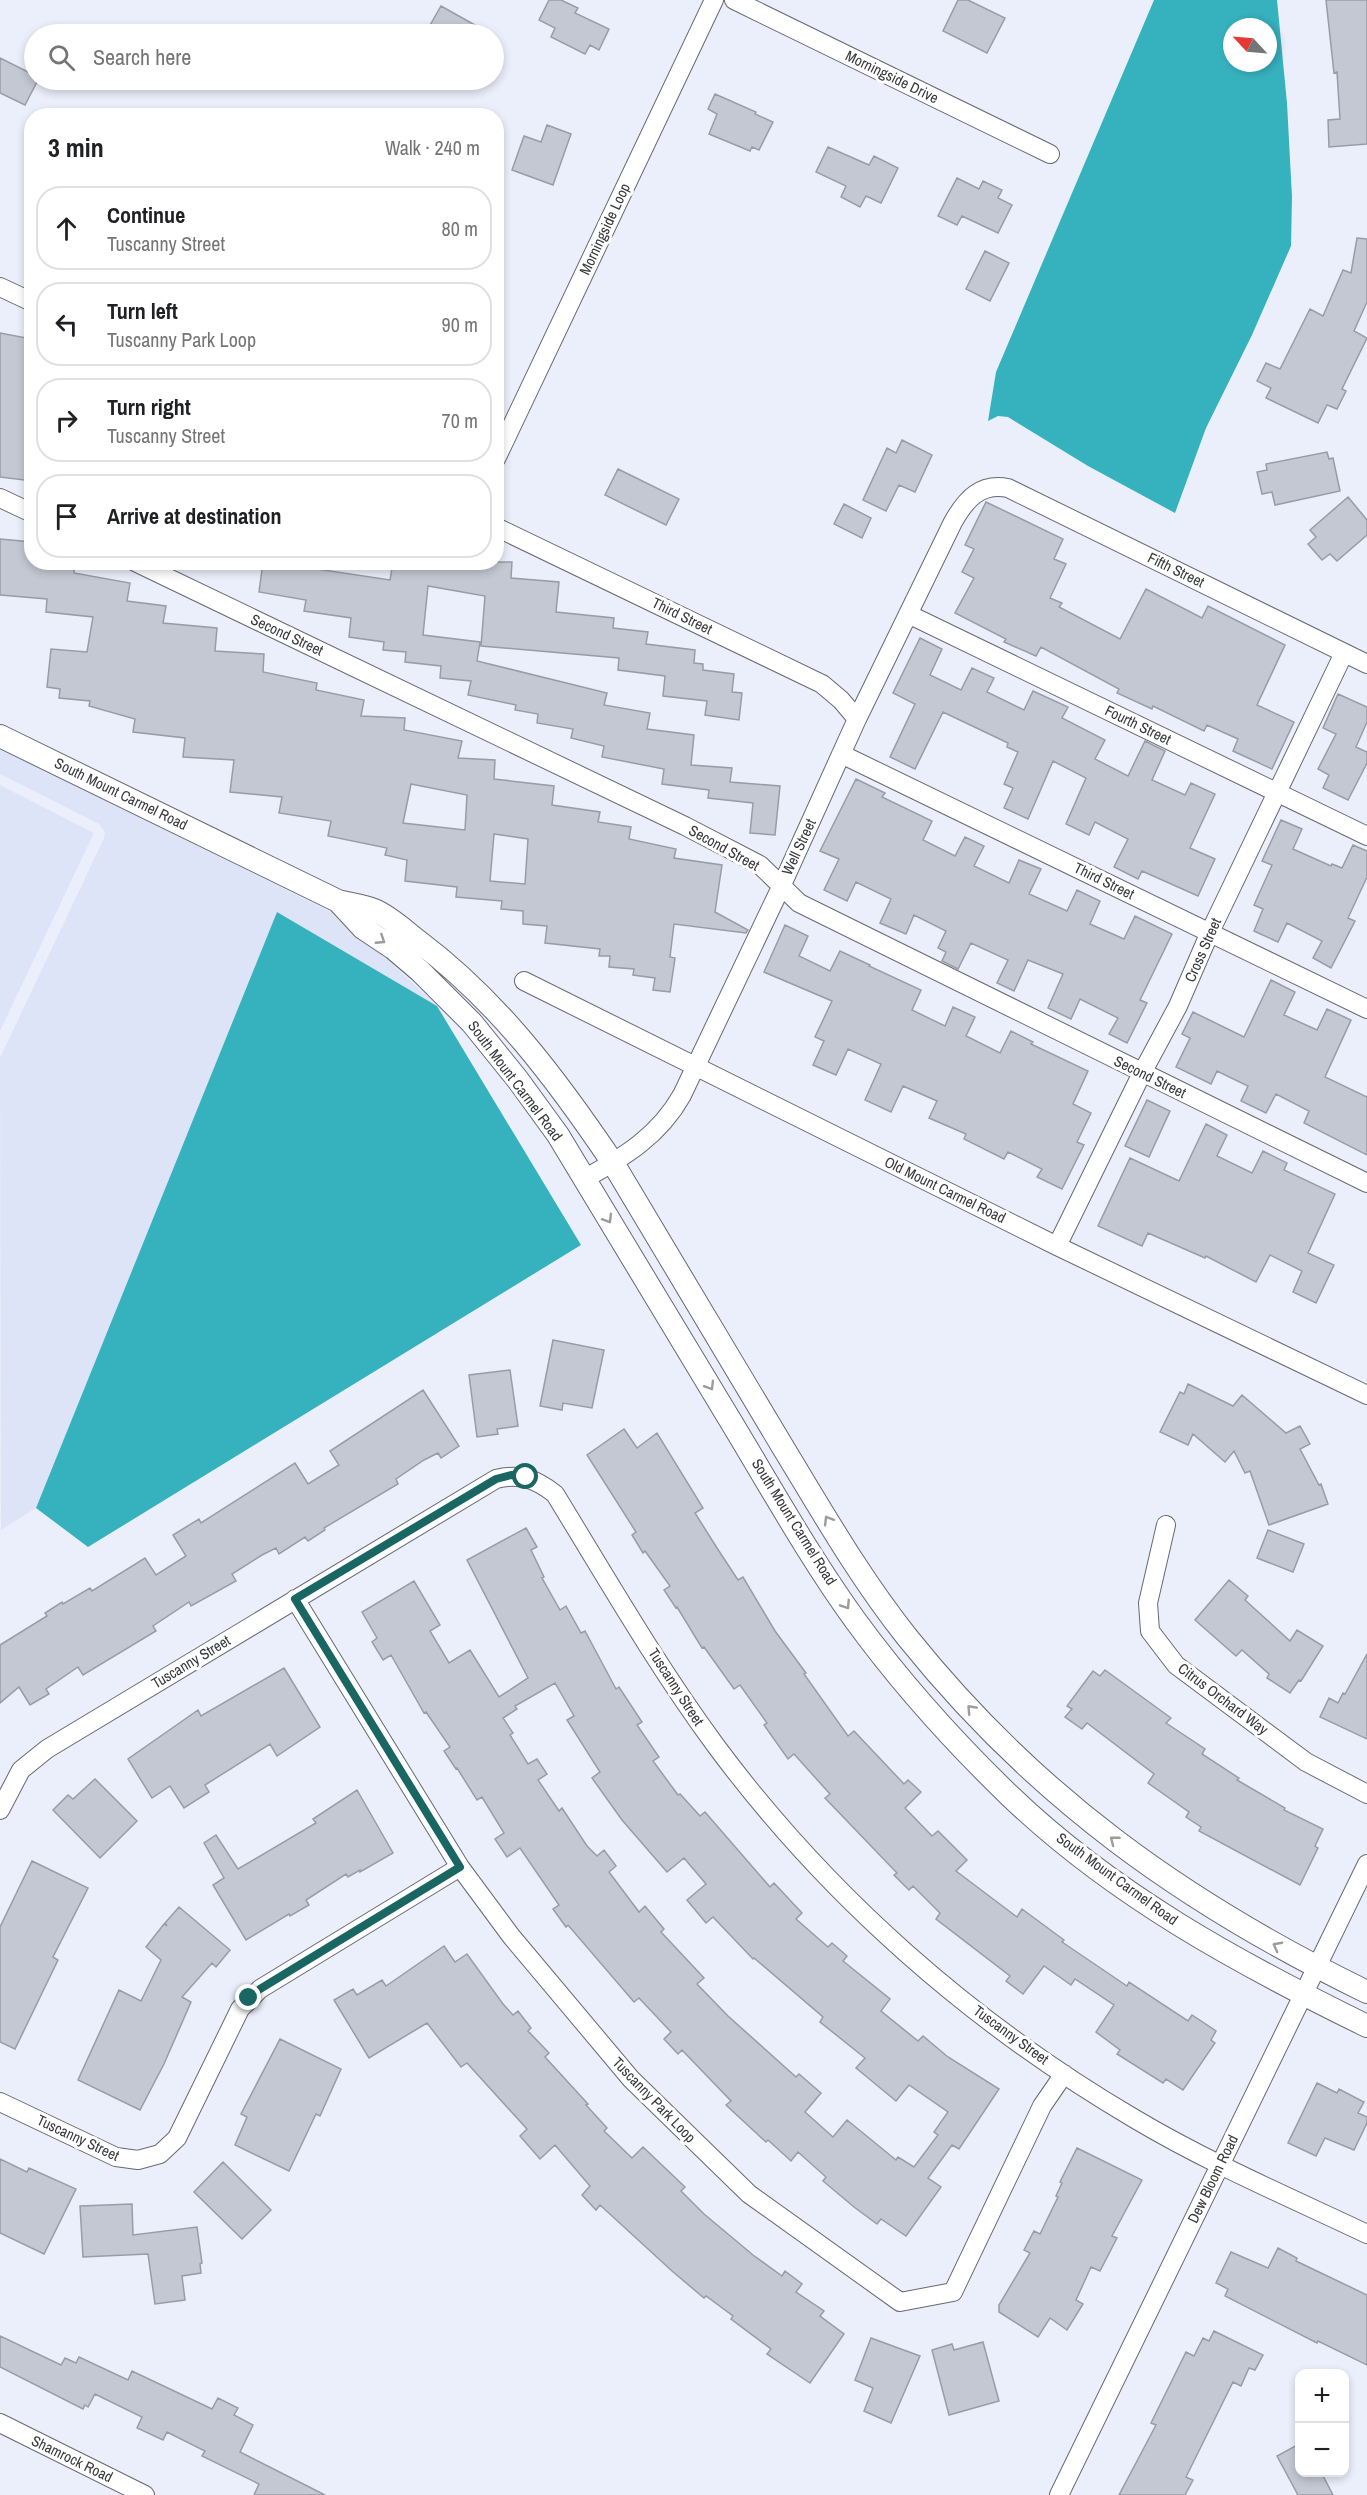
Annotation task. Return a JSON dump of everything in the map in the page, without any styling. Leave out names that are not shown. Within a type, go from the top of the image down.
[{"type":"street","name":"Morningside Loop","points":[[504,442],[714,0]]},
{"type":"street","name":"Morningside Drive","points":[[734,0],[1050,153]]},
{"type":"street","points":[[0,287],[24,298]]},
{"type":"street","name":"Fifth Street","points":[[982,489],[996,486],[1008,488],[1367,664]]},
{"type":"street","name":"Well Street","points":[[584,1179],[641,1145],[664,1123],[682,1095],[908,614],[962,507],[971,496],[982,489]]},
{"type":"street","points":[[0,498],[24,509]]},
{"type":"street","name":"Third Street","points":[[504,531],[822,684],[857,719]]},
{"type":"street","name":"Second Street","points":[[152,570],[685,826],[760,865],[798,903],[1367,1183]]},
{"type":"street","name":"Fourth Street","points":[[908,614],[1367,836]]},
{"type":"street","name":"Cross Street","points":[[1057,1246],[1142,1073],[1178,1006],[1210,932],[1344,653]]},
{"type":"street","name":"South Mount Carmel Road","points":[[0,736],[338,901],[374,910],[437,955],[489,1002],[534,1053],[613,1163],[852,1560],[907,1636],[945,1681],[1032,1771],[1131,1854],[1246,1929],[1367,1992]]},
{"type":"street","name":"Third Street","points":[[841,754],[1367,1009]]},
{"type":"street","name":"South Mount Carmel Road","points":[[338,901],[363,928],[393,948],[420,971],[472,1023],[539,1108],[809,1549],[855,1619],[902,1680],[1011,1797],[1077,1853],[1194,1935],[1303,1995],[1367,2026]]},
{"type":"street","name":"Old Mount Carmel Road","points":[[524,981],[1057,1246],[1367,1395]]},
{"type":"street","name":"Tuscanny Street","points":[[0,1810],[21,1770],[34,1758],[496,1479],[511,1475],[526,1477],[542,1483],[555,1494],[632,1620],[716,1746],[807,1855],[867,1917],[937,1980],[1064,2074],[1135,2119],[1220,2164],[1367,2234]]},
{"type":"street","name":"Citrus Orchard Way","points":[[1166,1525],[1148,1603],[1150,1631],[1176,1665],[1306,1762],[1367,1794]]},
{"type":"street","name":"Tuscanny Park Loop","points":[[295,1599],[460,1867],[511,1936],[631,2079],[749,2194],[900,2302],[953,2292],[1042,2106],[1064,2074]]},
{"type":"street","name":"Dew Bloom Road","points":[[1059,2495],[1367,1864]]},
{"type":"street","name":"Tuscanny Street","points":[[0,2102],[116,2157],[138,2160],[160,2154],[177,2138],[232,2021],[249,1998],[260,1989],[460,1867]]},
{"type":"street","name":"Shamrock Road","points":[[0,2423],[145,2495]]},
{"type":"shaded area","points":[[0,748],[333,913],[353,935],[385,957],[437,1006],[277,912],[36,1508],[1,1530],[0,1058],[105,832],[99,824],[0,774]]},
{"type":"shaded area","points":[[0,785],[94,833],[0,1031]]},
{"type":"water","points":[[1154,0],[1277,0],[1287,103],[1292,197],[1291,246],[1252,335],[1206,428],[1175,513],[1088,466],[1008,417],[998,416],[988,421],[996,372]]},
{"type":"water","points":[[277,912],[437,1006],[581,1245],[88,1547],[36,1508]]},
{"type":"building","points":[[549,0],[561,0],[578,8],[575,13],[609,29],[599,50],[590,45],[585,54],[551,37],[555,28],[539,20]]},
{"type":"building","points":[[958,0],[968,0],[1005,18],[987,53],[943,31]]},
{"type":"building","points":[[1326,0],[1367,0],[1367,144],[1329,147],[1328,120],[1340,119],[1337,72],[1334,73]]},
{"type":"building","points":[[441,6],[473,24],[431,24]]},
{"type":"building","points":[[0,58],[24,70],[24,90],[33,90],[25,105],[0,93]]},
{"type":"building","points":[[715,94],[773,122],[759,150],[752,147],[750,151],[709,134],[717,114],[708,109]]},
{"type":"building","points":[[547,125],[571,134],[553,185],[512,170],[524,136],[541,142]]},
{"type":"building","points":[[828,147],[869,165],[874,156],[898,168],[881,203],[866,196],[860,207],[841,197],[846,186],[816,172]]},
{"type":"building","points":[[957,178],[979,189],[983,181],[1002,190],[998,198],[1012,205],[998,233],[962,216],[957,225],[938,216]]},
{"type":"building","points":[[1357,238],[1367,239],[1367,302],[1354,331],[1367,338],[1342,389],[1346,391],[1337,409],[1327,405],[1318,423],[1266,398],[1271,388],[1257,381],[1266,363],[1280,369],[1310,309],[1323,316],[1343,270],[1351,273]]},
{"type":"building","points":[[985,251],[1009,263],[990,301],[966,289]]},
{"type":"building","points":[[0,333],[24,338],[24,480],[0,477]]},
{"type":"building","points":[[902,440],[932,455],[915,492],[899,485],[886,511],[863,500],[887,448],[896,453]]},
{"type":"building","points":[[1327,452],[1329,459],[1333,458],[1340,491],[1275,505],[1272,492],[1262,494],[1257,472],[1267,470],[1266,464]]},
{"type":"building","points":[[618,469],[679,499],[666,525],[605,495]]},
{"type":"building","points":[[1348,497],[1367,520],[1367,535],[1337,561],[1330,554],[1322,560],[1308,544],[1316,537],[1310,530]]},
{"type":"building","points":[[986,502],[1063,539],[1054,559],[1066,564],[1050,598],[1062,603],[1059,607],[1120,639],[1146,589],[1202,618],[1208,606],[1285,645],[1257,705],[1294,722],[1272,769],[1233,751],[1238,739],[1207,725],[1204,731],[1153,706],[1152,709],[1117,693],[1119,689],[1041,647],[1036,656],[1004,642],[1006,639],[955,613],[974,578],[962,572],[974,549],[965,545]]},
{"type":"building","points":[[844,504],[871,518],[862,538],[834,524]]},
{"type":"building","points":[[0,539],[24,541],[24,570],[74,570],[74,573],[130,583],[127,601],[166,606],[163,623],[217,628],[215,651],[264,654],[263,672],[317,683],[316,690],[364,700],[361,716],[405,718],[404,730],[462,741],[458,758],[495,760],[494,779],[554,786],[552,805],[600,812],[598,822],[631,827],[629,839],[676,849],[674,858],[722,865],[715,912],[748,930],[746,933],[674,924],[670,957],[675,958],[670,992],[653,990],[655,978],[633,975],[634,969],[609,967],[610,956],[599,956],[600,949],[545,943],[547,926],[523,924],[523,911],[501,909],[502,901],[456,897],[457,887],[405,881],[407,860],[385,855],[387,848],[328,836],[331,821],[279,813],[282,797],[230,792],[234,760],[183,757],[185,738],[133,732],[135,719],[89,706],[90,701],[59,698],[60,689],[47,687],[51,649],[87,652],[93,617],[46,612],[47,599],[0,595]],"holes":[[[411,784],[467,795],[465,830],[403,823]],[[494,834],[528,839],[525,884],[490,881]]]},
{"type":"building","points":[[504,562],[512,562],[511,578],[559,582],[556,612],[614,618],[613,628],[648,632],[646,644],[695,650],[694,663],[703,664],[703,670],[734,674],[732,692],[742,693],[739,720],[705,715],[707,701],[663,696],[665,676],[618,670],[619,658],[481,646],[485,596],[428,586],[423,635],[480,642],[477,661],[607,693],[604,705],[650,713],[647,729],[694,735],[691,765],[732,768],[730,782],[780,786],[775,835],[750,833],[753,803],[708,798],[709,790],[662,784],[664,769],[602,757],[604,746],[571,738],[573,729],[537,723],[538,714],[515,710],[516,705],[468,695],[471,681],[440,678],[441,666],[405,662],[406,652],[383,650],[384,642],[349,637],[351,618],[304,611],[306,600],[259,592],[262,570],[323,570],[390,580],[392,570],[504,570]]},
{"type":"building","points":[[920,638],[942,649],[930,675],[961,690],[972,668],[994,678],[987,692],[1024,710],[1033,691],[1068,707],[1062,718],[1105,740],[1095,759],[1128,776],[1145,741],[1165,751],[1152,780],[1185,795],[1191,783],[1215,794],[1190,848],[1215,859],[1198,896],[1142,871],[1138,879],[1114,867],[1128,839],[1095,822],[1089,835],[1066,824],[1086,778],[1053,761],[1028,819],[1004,808],[1013,788],[1004,784],[1018,752],[1007,747],[1008,743],[943,712],[915,769],[890,757],[915,704],[893,693]]},
{"type":"building","points":[[1338,694],[1367,707],[1367,722],[1356,747],[1367,752],[1367,763],[1348,800],[1323,788],[1329,775],[1318,769],[1336,734],[1323,728]]},
{"type":"building","points":[[856,779],[885,793],[882,797],[932,821],[923,840],[955,856],[965,837],[984,846],[974,866],[1009,883],[1019,860],[1041,869],[1029,894],[1067,911],[1077,890],[1100,901],[1090,924],[1124,939],[1135,916],[1172,934],[1140,1000],[1147,1003],[1127,1043],[1109,1034],[1118,1018],[1080,999],[1071,1019],[1048,1008],[1063,974],[1028,960],[1014,991],[997,983],[1008,960],[971,943],[958,969],[942,961],[946,952],[938,948],[946,931],[914,915],[906,934],[880,923],[891,899],[856,882],[847,901],[824,890],[839,859],[820,851]]},
{"type":"building","points":[[1281,820],[1302,829],[1293,849],[1331,866],[1332,864],[1342,868],[1353,845],[1367,851],[1367,877],[1348,918],[1355,921],[1331,968],[1313,958],[1322,941],[1287,923],[1278,942],[1254,931],[1263,909],[1254,905],[1272,865],[1262,861]]},
{"type":"building","points":[[785,925],[808,936],[799,956],[830,971],[840,951],[870,965],[921,990],[912,1010],[945,1026],[953,1007],[975,1017],[966,1036],[1000,1053],[1011,1031],[1033,1042],[1031,1044],[1088,1071],[1073,1104],[1091,1113],[1077,1142],[1084,1145],[1062,1189],[1037,1177],[1042,1169],[1008,1152],[1004,1159],[964,1139],[966,1134],[929,1118],[937,1101],[903,1086],[891,1112],[865,1100],[881,1064],[848,1049],[836,1075],[813,1065],[824,1041],[815,1037],[832,1001],[764,972]]},
{"type":"building","points":[[1271,980],[1295,992],[1284,1015],[1317,1030],[1327,1009],[1351,1020],[1325,1077],[1367,1097],[1367,1155],[1304,1123],[1309,1111],[1276,1094],[1266,1113],[1241,1101],[1248,1086],[1217,1071],[1211,1084],[1176,1067],[1190,1038],[1182,1034],[1193,1012],[1244,1037]]},
{"type":"building","points":[[1147,1100],[1170,1111],[1149,1157],[1125,1146]]},
{"type":"building","points":[[1206,1124],[1227,1135],[1217,1156],[1252,1173],[1263,1151],[1287,1163],[1284,1170],[1335,1194],[1308,1253],[1334,1265],[1316,1303],[1293,1292],[1302,1271],[1270,1255],[1256,1282],[1206,1256],[1205,1258],[1148,1233],[1142,1246],[1098,1226],[1130,1158],[1179,1181]]},
{"type":"building","points":[[553,1340],[604,1350],[592,1408],[563,1403],[562,1410],[540,1406]]},
{"type":"building","points":[[510,1370],[518,1426],[497,1429],[498,1434],[477,1437],[469,1375]]},
{"type":"building","points":[[1188,1384],[1233,1406],[1242,1395],[1286,1433],[1300,1426],[1310,1444],[1300,1449],[1319,1485],[1321,1484],[1328,1504],[1269,1525],[1250,1471],[1245,1473],[1234,1451],[1225,1462],[1193,1434],[1188,1445],[1160,1432],[1180,1392],[1184,1394]]},
{"type":"building","points":[[423,1390],[459,1446],[441,1458],[438,1453],[424,1460],[396,1479],[398,1484],[324,1528],[325,1530],[308,1541],[305,1537],[279,1554],[276,1548],[262,1555],[232,1574],[236,1581],[191,1606],[189,1602],[153,1626],[156,1631],[83,1675],[78,1667],[46,1689],[49,1694],[30,1705],[19,1687],[0,1703],[0,1645],[47,1616],[45,1613],[62,1602],[63,1604],[90,1588],[92,1591],[145,1558],[156,1575],[186,1556],[173,1535],[199,1519],[201,1523],[295,1463],[308,1484],[339,1465],[330,1451]]},
{"type":"building","points":[[624,1429],[637,1448],[657,1433],[703,1508],[695,1513],[738,1580],[743,1577],[775,1631],[848,1736],[854,1731],[904,1784],[908,1780],[921,1792],[905,1808],[932,1836],[938,1831],[967,1860],[956,1871],[1017,1917],[1022,1909],[1064,1940],[1062,1942],[1127,1986],[1129,1982],[1188,2021],[1192,2015],[1216,2031],[1211,2040],[1215,2043],[1183,2090],[1166,2079],[1163,2083],[1117,2054],[1120,2050],[1096,2032],[1114,2005],[1075,1979],[1071,1985],[1044,1966],[1023,1994],[1006,1981],[1010,1976],[936,1919],[940,1913],[913,1886],[909,1890],[894,1875],[897,1873],[825,1798],[830,1794],[794,1754],[788,1759],[764,1725],[767,1723],[740,1685],[734,1689],[704,1647],[702,1648],[664,1590],[670,1586],[645,1551],[643,1553],[632,1535],[636,1532],[587,1455]]},
{"type":"building","points":[[526,1528],[537,1547],[531,1550],[544,1577],[542,1578],[560,1610],[566,1606],[581,1633],[585,1631],[616,1689],[619,1687],[642,1722],[637,1725],[659,1757],[653,1761],[678,1795],[680,1794],[700,1816],[705,1812],[770,1887],[774,1883],[802,1913],[796,1919],[828,1947],[832,1943],[847,1956],[843,1961],[890,1999],[881,2011],[918,2041],[923,2036],[948,2057],[999,2089],[959,2149],[952,2145],[928,2178],[941,2187],[906,2236],[881,2219],[877,2224],[823,2181],[826,2177],[798,2152],[791,2161],[768,2140],[766,2142],[726,2105],[731,2101],[682,2050],[678,2054],[664,2039],[671,2032],[639,1998],[634,2002],[568,1925],[566,1927],[553,1909],[559,1905],[520,1848],[507,1857],[495,1839],[504,1833],[482,1797],[477,1800],[444,1751],[450,1747],[426,1712],[424,1713],[391,1655],[383,1660],[372,1642],[377,1638],[362,1612],[414,1581],[440,1625],[430,1631],[449,1663],[470,1650],[499,1697],[528,1678],[467,1560]],"holes":[[[555,1683],[574,1716],[567,1720],[600,1772],[592,1778],[622,1820],[667,1872],[684,1858],[706,1884],[687,1900],[706,1923],[713,1917],[753,1959],[823,2017],[820,2022],[865,2058],[856,2068],[896,2101],[909,2085],[948,2112],[934,2132],[938,2135],[914,2167],[898,2157],[896,2160],[847,2120],[833,2137],[805,2112],[821,2093],[799,2074],[796,2077],[728,2016],[697,1984],[704,1978],[661,1932],[664,1929],[645,1906],[639,1912],[609,1872],[616,1866],[604,1850],[597,1856],[587,1846],[562,1808],[559,1811],[538,1780],[547,1774],[537,1759],[528,1764],[510,1735],[513,1733],[503,1718],[517,1709],[515,1706]]]},
{"type":"building","points":[[1268,1530],[1304,1544],[1293,1572],[1257,1558]]},
{"type":"building","points":[[1229,1580],[1248,1596],[1245,1600],[1290,1641],[1297,1630],[1323,1646],[1301,1681],[1299,1680],[1290,1693],[1267,1678],[1269,1674],[1242,1650],[1236,1656],[1195,1620]]},
{"type":"building","points":[[1367,1654],[1367,1739],[1320,1717],[1329,1698],[1338,1703],[1343,1693],[1345,1694]]},
{"type":"building","points":[[284,1668],[320,1727],[277,1756],[270,1744],[205,1785],[209,1792],[184,1808],[170,1786],[152,1798],[128,1759],[198,1710],[201,1716]]},
{"type":"building","points":[[1105,1670],[1171,1718],[1166,1723],[1205,1749],[1202,1754],[1239,1778],[1237,1780],[1285,1808],[1284,1810],[1323,1829],[1315,1846],[1318,1848],[1300,1885],[1199,1831],[1201,1827],[1186,1817],[1189,1812],[1148,1783],[1154,1774],[1087,1723],[1082,1729],[1065,1717],[1072,1709],[1067,1706],[1093,1671],[1100,1676]]},
{"type":"building","points":[[95,1779],[137,1821],[100,1858],[53,1810],[68,1795],[73,1799]]},
{"type":"building","points":[[357,1790],[393,1853],[360,1872],[360,1870],[348,1877],[346,1874],[306,1900],[309,1905],[290,1916],[289,1914],[246,1940],[213,1885],[224,1878],[204,1843],[216,1835],[238,1869],[316,1823],[313,1819]]},
{"type":"building","points":[[32,1861],[88,1888],[53,1957],[58,1960],[15,2049],[0,2042],[0,1927]]},
{"type":"building","points":[[179,1907],[230,1950],[216,1967],[212,1963],[182,1997],[191,2002],[164,2064],[140,2110],[78,2080],[119,1990],[141,2001],[161,1960],[146,1947],[164,1924],[167,1926],[165,1923]]},
{"type":"building","points":[[444,1946],[455,1962],[467,1954],[503,2004],[513,2015],[518,2011],[531,2028],[528,2031],[549,2053],[545,2057],[588,2104],[586,2105],[607,2128],[604,2131],[632,2158],[643,2147],[685,2187],[681,2191],[704,2214],[782,2276],[785,2271],[802,2284],[796,2292],[824,2311],[820,2316],[844,2334],[810,2383],[767,2354],[771,2349],[731,2319],[733,2316],[706,2296],[704,2298],[600,2205],[596,2210],[582,2195],[590,2186],[555,2145],[540,2159],[520,2136],[527,2129],[467,2063],[461,2067],[427,2023],[369,2058],[334,2000],[353,1989],[357,1995],[382,1980],[386,1986]]},
{"type":"building","points":[[280,2039],[341,2069],[320,2116],[316,2114],[289,2171],[235,2145],[247,2117],[241,2114]]},
{"type":"building","points":[[1317,2083],[1337,2093],[1339,2089],[1364,2102],[1358,2113],[1367,2117],[1367,2123],[1354,2150],[1325,2138],[1316,2156],[1288,2143]]},
{"type":"building","points":[[1077,2148],[1142,2180],[1112,2236],[1117,2238],[1100,2271],[1091,2267],[1076,2300],[1083,2304],[1067,2330],[1050,2318],[1038,2337],[999,2312],[999,2305],[1030,2253],[1024,2250],[1034,2231],[1040,2234],[1058,2197],[1056,2196],[1062,2183],[1060,2182]]},
{"type":"building","points":[[0,2159],[27,2172],[29,2168],[76,2189],[44,2254],[0,2233]]},
{"type":"building","points":[[223,2162],[271,2210],[242,2239],[194,2192]]},
{"type":"building","points":[[132,2204],[133,2235],[197,2227],[202,2263],[200,2264],[201,2273],[182,2276],[185,2300],[155,2304],[148,2254],[83,2257],[80,2206]]},
{"type":"building","points":[[1278,2248],[1297,2258],[1296,2261],[1367,2295],[1367,2365],[1318,2341],[1317,2343],[1225,2296],[1228,2289],[1216,2283],[1231,2252],[1268,2268]]},
{"type":"building","points":[[1214,2331],[1263,2355],[1255,2370],[1249,2368],[1241,2386],[1233,2382],[1186,2477],[1193,2480],[1185,2495],[1119,2495],[1156,2425],[1151,2423],[1186,2352],[1194,2356],[1203,2338],[1209,2341]]},
{"type":"building","points":[[0,2336],[61,2365],[65,2358],[76,2363],[79,2357],[128,2380],[132,2371],[212,2409],[218,2398],[238,2408],[234,2415],[253,2425],[240,2452],[325,2495],[254,2495],[259,2484],[202,2456],[205,2451],[167,2432],[163,2440],[137,2428],[142,2417],[95,2394],[88,2407],[85,2405],[83,2409],[0,2367]]},
{"type":"building","points":[[871,2338],[920,2356],[891,2423],[864,2411],[873,2388],[855,2380]]},
{"type":"building","points":[[983,2342],[999,2401],[949,2415],[932,2350],[952,2344],[954,2350]]},
{"type":"building","points":[[1295,2446],[1295,2477],[1324,2477],[1333,2495],[1298,2495],[1277,2456]]},
{"type":"route","points":[[249,1998],[260,1989],[460,1867],[295,1599],[496,1479],[511,1475],[526,1477]]}]
